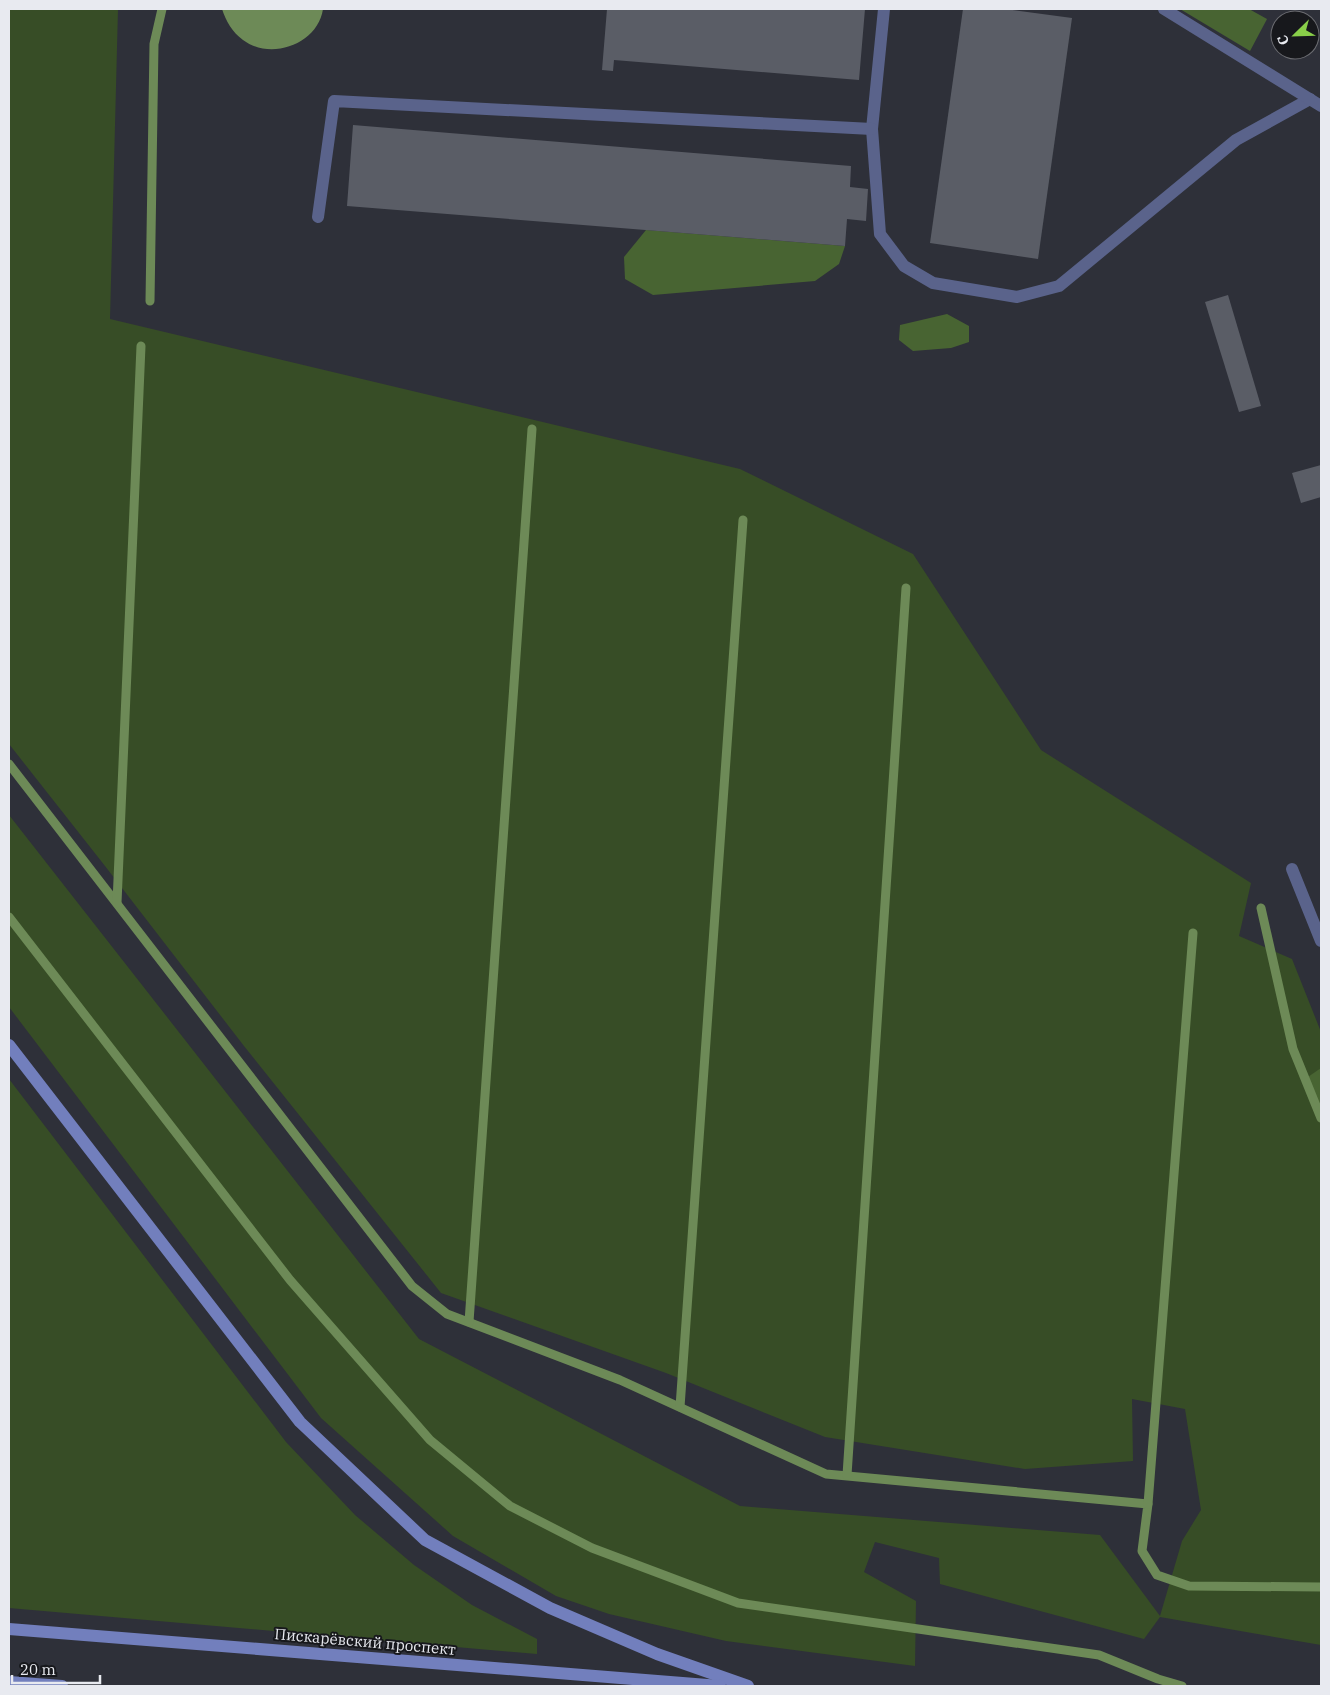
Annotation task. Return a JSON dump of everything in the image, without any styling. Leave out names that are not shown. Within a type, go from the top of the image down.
[{"type":"main road","points":[[9,1045],[300,1422],[425,1540],[550,1608],[657,1654],[748,1686]]},
{"type":"main road","name":"Пискарёвский проспект","points":[[9,1630],[720,1686]]},
{"type":"main road","points":[[9,1682],[62,1686]]},
{"type":"lane","points":[[884,9],[872,129],[880,234],[904,266],[933,282],[1017,297],[1059,286],[1236,140],[1316,102]]},
{"type":"lane","points":[[1164,9],[1316,102]]},
{"type":"lane","points":[[318,217],[334,100],[872,129]]},
{"type":"lane","points":[[1292,869],[1321,941]]},
{"type":"shaded area","points":[[9,9],[118,9],[110,319],[740,469],[913,554],[1041,750],[1251,883],[1239,936],[1292,959],[1321,1032],[1321,1645],[1160,1617],[1144,1639],[940,1584],[939,1558],[875,1542],[864,1572],[916,1601],[915,1666],[726,1641],[609,1614],[556,1596],[453,1536],[321,1418],[9,1007],[9,815],[419,1339],[740,1506],[1100,1535],[1160,1616],[1182,1541],[1201,1510],[1185,1409],[1132,1399],[1133,1461],[1025,1469],[825,1437],[666,1373],[441,1293],[244,1046],[9,744]]},
{"type":"shaded area","points":[[222,9],[323,9],[319,21],[312,32],[303,40],[292,46],[267,49],[254,46],[239,37],[225,18]]},
{"type":"shaded area","points":[[1180,9],[1249,9],[1267,19],[1250,51]]},
{"type":"shaded area","points":[[646,230],[845,246],[839,264],[815,281],[653,295],[625,279],[624,257]]},
{"type":"shaded area","points":[[947,314],[969,326],[969,342],[951,348],[913,351],[899,340],[900,325]]},
{"type":"shaded area","points":[[1321,1068],[1321,1118],[1305,1079]]},
{"type":"shaded area","points":[[9,1079],[286,1442],[355,1515],[414,1565],[472,1605],[537,1639],[537,1654],[9,1608]]},
{"type":"building","points":[[607,9],[865,9],[859,80],[614,60],[613,71],[602,70]]},
{"type":"building","points":[[963,9],[1005,9],[1072,18],[1038,259],[930,243]]},
{"type":"building","points":[[353,125],[851,166],[850,187],[868,189],[866,221],[847,219],[845,246],[347,206]]},
{"type":"building","points":[[1228,295],[1261,406],[1239,412],[1205,302]]},
{"type":"building","points":[[1321,465],[1321,497],[1301,503],[1292,473]]},
{"type":"waterway","points":[[150,301],[154,44],[162,9]]},
{"type":"waterway","points":[[117,903],[141,346]]},
{"type":"waterway","points":[[469,1322],[532,429]]},
{"type":"waterway","points":[[680,1407],[743,520]]},
{"type":"waterway","points":[[847,1475],[906,588]]},
{"type":"waterway","points":[[9,764],[412,1286],[447,1314],[620,1380],[826,1474],[1148,1504],[1142,1551],[1157,1575],[1189,1586],[1321,1587]]},
{"type":"waterway","points":[[1261,908],[1293,1049],[1321,1118]]},
{"type":"waterway","points":[[9,917],[290,1280],[430,1440],[510,1506],[592,1548],[738,1603],[1099,1655],[1158,1679],[1182,1686]]},
{"type":"waterway","points":[[1148,1504],[1193,933]]}]
